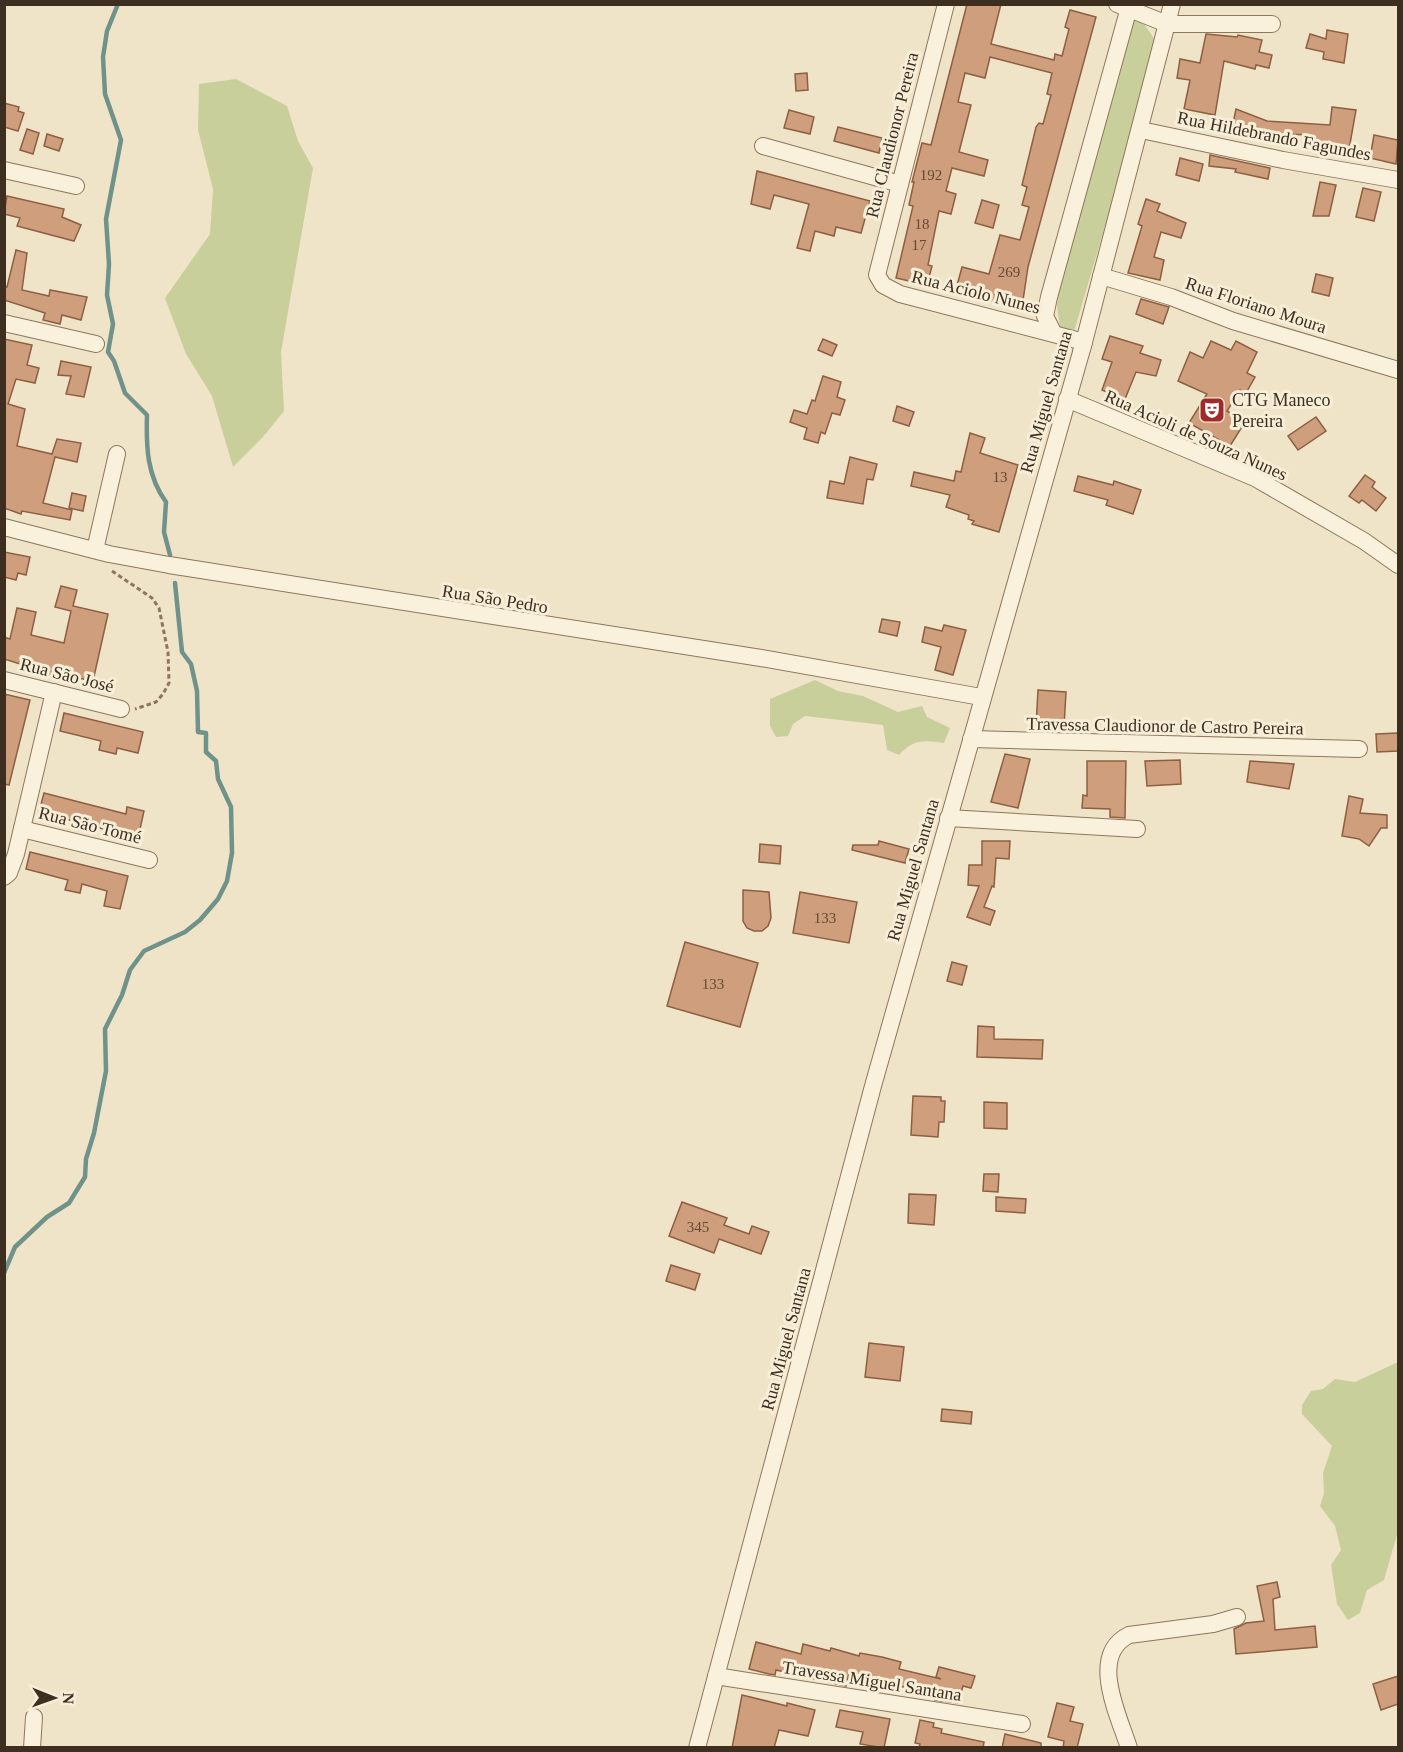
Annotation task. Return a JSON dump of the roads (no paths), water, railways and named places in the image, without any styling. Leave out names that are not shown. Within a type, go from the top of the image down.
[{"type":"street","name":"Rua Claudionor Pereira","points":[[877,275],[946,4]]},
{"type":"street","name":"Rua Miguel Santana","points":[[697,1748],[870,1098],[1101,276],[1141,130],[1172,4]]},
{"type":"street","points":[[1126,6],[1167,24],[1272,24]]},
{"type":"street","name":"Rua Miguel Santana","points":[[1053,332],[1045,316],[1049,297],[1126,6]]},
{"type":"street","name":"Rua Hildebrando Fagundes","points":[[1141,130],[1283,160],[1398,180]]},
{"type":"street","points":[[763,146],[900,184]]},
{"type":"street","points":[[4,170],[76,186]]},
{"type":"street","name":"Rua Aciolo Nunes","points":[[877,275],[883,285],[900,294],[1053,332],[1084,342],[1067,399]]},
{"type":"street","name":"Rua Floriano Moura","points":[[1101,276],[1171,297],[1233,321],[1398,370]]},
{"type":"street","points":[[4,323],[96,344]]},
{"type":"street","name":"Rua Acioli de Souza Nunes","points":[[1067,399],[1255,478],[1364,541],[1398,566]]},
{"type":"street","points":[[102,552],[117,454]]},
{"type":"street","name":"Rua São Pedro","points":[[4,527],[102,552],[280,585],[761,658],[981,697]]},
{"type":"street","name":"Rua São José","points":[[4,680],[121,708]]},
{"type":"street","points":[[7,875],[22,829],[54,692]]},
{"type":"street","name":"Travessa Claudionor de Castro Pereira","points":[[970,739],[1359,749]]},
{"type":"street","points":[[948,818],[1137,829]]},
{"type":"street","name":"Rua São Tomé","points":[[22,829],[149,860]]},
{"type":"street","points":[[1129,1748],[1108,1684],[1111,1654],[1119,1640],[1129,1635],[1213,1624],[1238,1617]]},
{"type":"street","name":"Travessa Miguel Santana","points":[[716,1676],[1022,1724]]},
{"type":"street","points":[[32,1748],[34,1717]]},
{"type":"waterway","points":[[118,4],[107,31],[103,57],[105,94],[121,140],[106,219],[109,264],[107,295],[113,324],[108,352],[114,361],[125,393],[147,415],[149,461],[155,482],[166,502],[164,532],[170,555]]},
{"type":"waterway","points":[[4,1273],[15,1247],[47,1217],[69,1203],[85,1177],[86,1159],[94,1133],[106,1071],[105,1029],[122,995],[130,970],[144,951],[185,932],[200,920],[218,899],[227,881],[232,853],[231,807],[218,779],[216,761],[206,752],[206,733],[198,732],[197,691],[191,664],[182,652],[175,583]]},
{"type":"place","name":"CTG Maneco Pereira","points":[[1212,410]]}]
